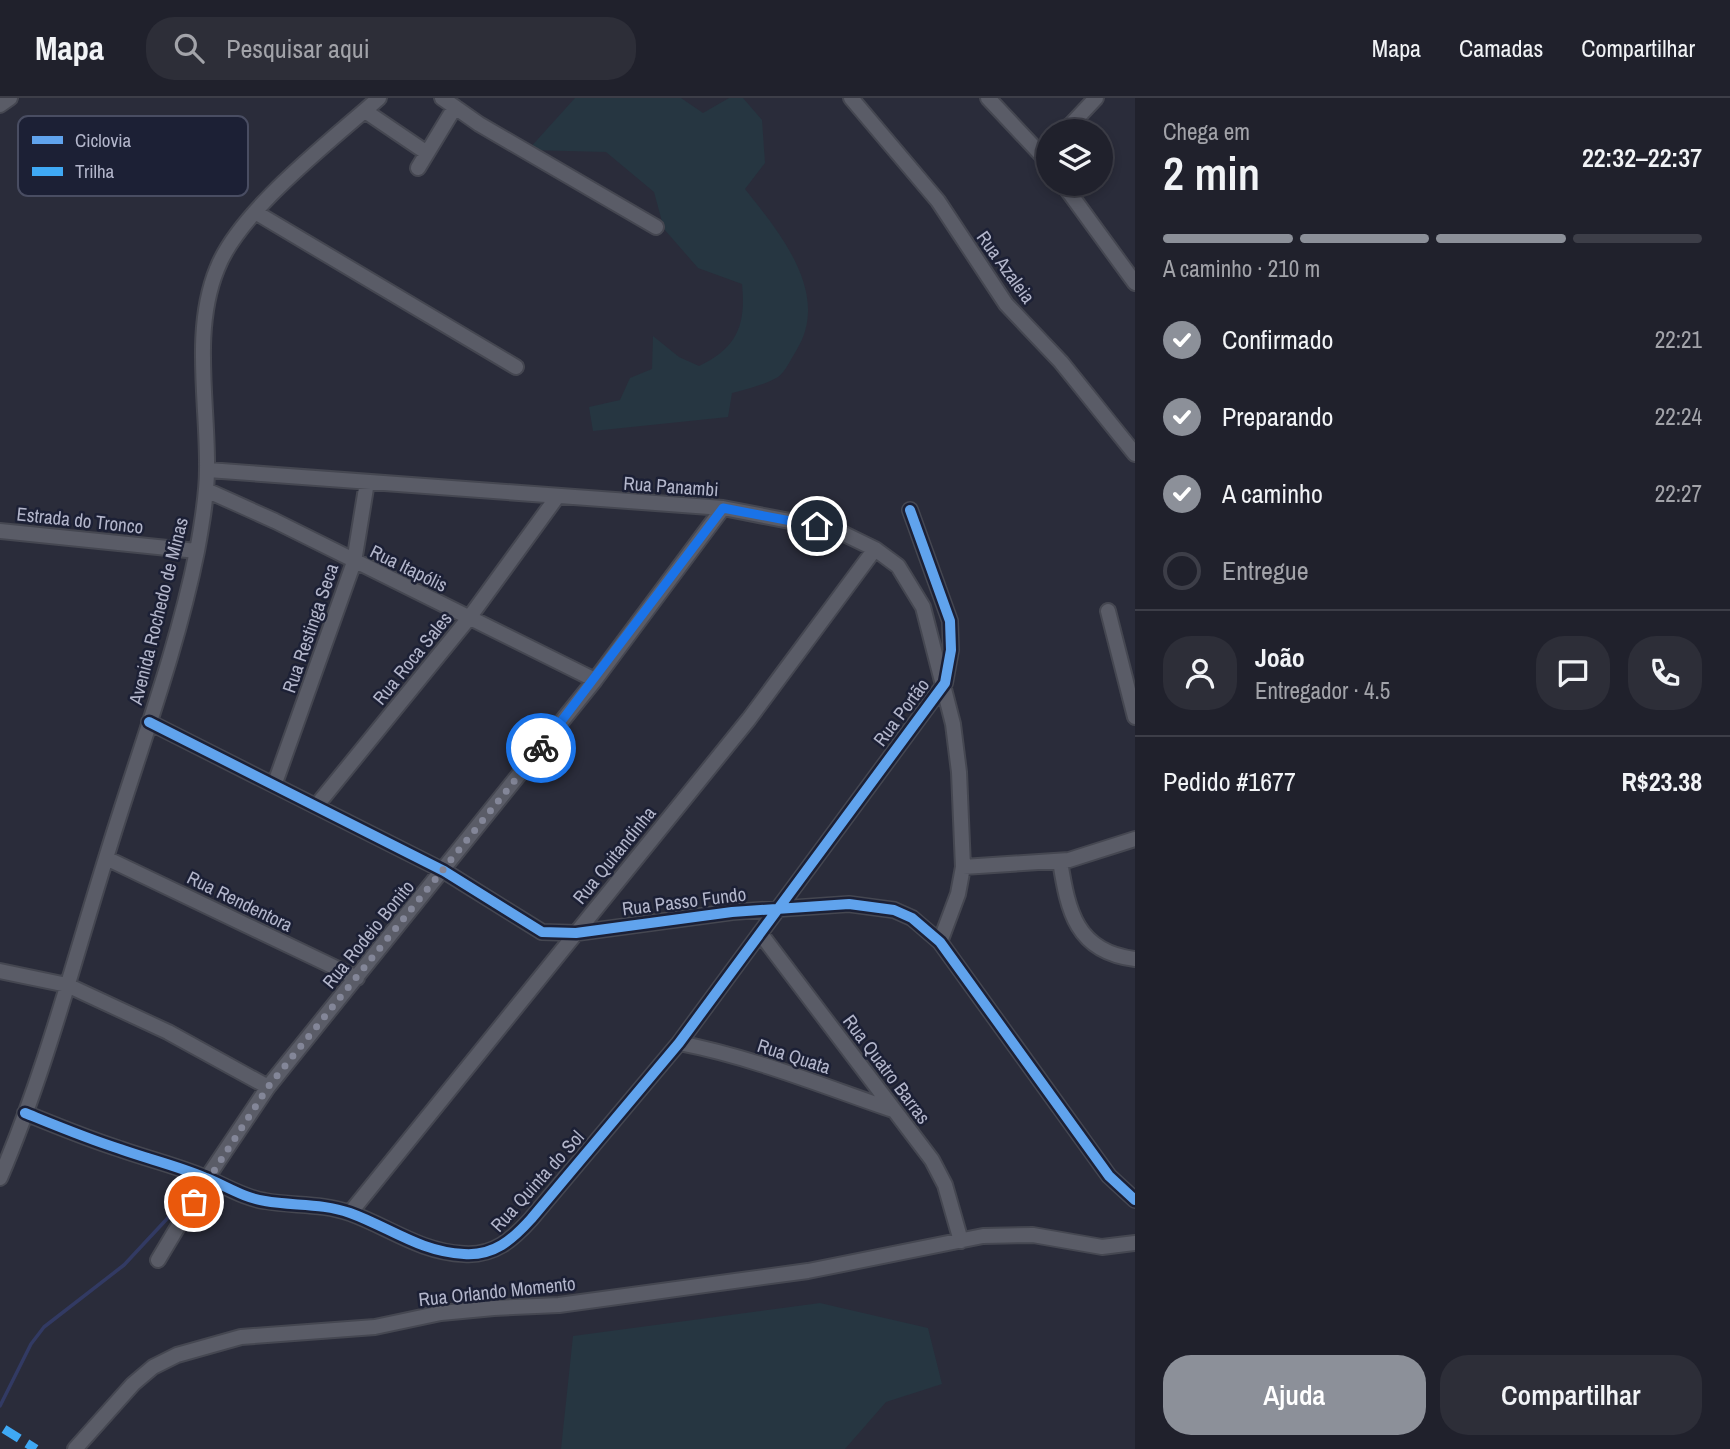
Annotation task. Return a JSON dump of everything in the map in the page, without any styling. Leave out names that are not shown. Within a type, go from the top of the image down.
[{"type":"street","points":[[0,105],[10,98]]},
{"type":"street","name":"Avenida Rochedo de Minas","points":[[0,1178],[25,1113],[67,985],[149,723],[197,551],[208,470],[205,329],[208,298],[216,268],[230,242],[255,212],[379,98]]},
{"type":"street","points":[[442,98],[656,227]]},
{"type":"street","name":"Rua Azaleia","points":[[851,98],[938,201],[1006,304],[1061,362],[1135,454]]},
{"type":"street","points":[[988,98],[1036,145]]},
{"type":"street","points":[[1076,119],[1096,98]]},
{"type":"street","points":[[418,168],[455,107]]},
{"type":"street","points":[[365,111],[427,153]]},
{"type":"street","points":[[1072,196],[1135,283]]},
{"type":"street","points":[[255,212],[516,367]]},
{"type":"street","name":"Rua Panambi","points":[[208,470],[723,508],[836,530],[875,549],[898,566],[923,607],[945,683],[959,772],[962,867],[958,894],[940,942]]},
{"type":"street","name":"Rua Restinga Seca","points":[[275,783],[354,562],[367,482]]},
{"type":"street","name":"Rua Itapólis","points":[[206,490],[595,680]]},
{"type":"street","name":"Rua Roca Sales","points":[[317,805],[469,618],[557,497]]},
{"type":"street","name":"Rua Rodeio Bonito","points":[[158,1260],[207,1178],[268,1087],[595,680],[723,508]]},
{"type":"street","name":"Rua Portão","points":[[778,908],[945,683],[951,650],[950,621],[910,510]]},
{"type":"street","name":"Estrada do Tronco","points":[[0,531],[197,551]]},
{"type":"street","name":"Rua Quitandinha","points":[[350,1213],[749,719],[875,549]]},
{"type":"street","points":[[1108,611],[1135,717]]},
{"type":"street","name":"Rua Passo Fundo","points":[[149,723],[275,783],[444,871],[542,932],[576,933],[778,908],[869,904],[894,910],[912,919],[940,942],[1109,1176],[1135,1200]]},
{"type":"street","points":[[962,867],[1060,861],[1135,839]]},
{"type":"street","name":"Rua Rendentora","points":[[106,858],[357,978]]},
{"type":"street","points":[[1060,861],[1075,926],[1094,945],[1135,959]]},
{"type":"street","name":"Rua Quinta do Sol","points":[[25,1113],[92,1140],[207,1178],[266,1201],[298,1202],[350,1213],[402,1239],[436,1251],[476,1254],[505,1245],[531,1219],[679,1043],[778,908]]},
{"type":"street","name":"Rua Quatro Barras","points":[[760,933],[932,1160],[945,1185],[961,1241]]},
{"type":"street","points":[[0,971],[67,985],[167,1032],[268,1087]]},
{"type":"street","name":"Rua Quata","points":[[679,1043],[780,1071],[895,1111]]},
{"type":"street","name":"Rua Orlando Momento","points":[[75,1449],[133,1384],[153,1367],[177,1355],[242,1337],[375,1327],[441,1313],[559,1305],[808,1271],[1008,1234],[1102,1247],[1135,1243]]},
{"type":"shaded area","points":[[575,98],[681,98],[703,113],[729,98],[743,98],[762,120],[765,163],[745,189],[786,244],[797,265],[805,286],[808,308],[806,329],[781,375],[761,385],[732,393],[728,417],[593,431],[589,407],[620,400],[630,378],[652,369],[653,336],[679,357],[699,366],[731,343],[740,323],[743,298],[742,284],[698,268],[664,229],[654,192],[606,152],[528,150]]},
{"type":"shaded area","points":[[820,1303],[928,1328],[942,1384],[886,1402],[845,1449],[561,1449],[573,1336]]},
{"type":"waterway","points":[[0,1406],[31,1344],[44,1327],[124,1265],[178,1207]]},
{"type":"marked path","points":[[4,1429],[36,1449]]},
{"type":"cycle path","points":[[25,1113],[96,1141],[195,1174],[250,1197],[350,1213],[433,1249],[475,1254],[502,1245],[531,1219],[679,1043],[945,683],[951,650],[950,621],[910,510]]},
{"type":"cycle path","points":[[149,722],[444,871],[542,932],[576,933],[732,912],[849,904],[894,910],[912,918],[940,942],[1109,1176],[1135,1200]]},
{"type":"way so far","points":[[194,1202],[268,1087],[541,748]]},
{"type":"route","points":[[541,748],[723,508],[817,526]]}]
